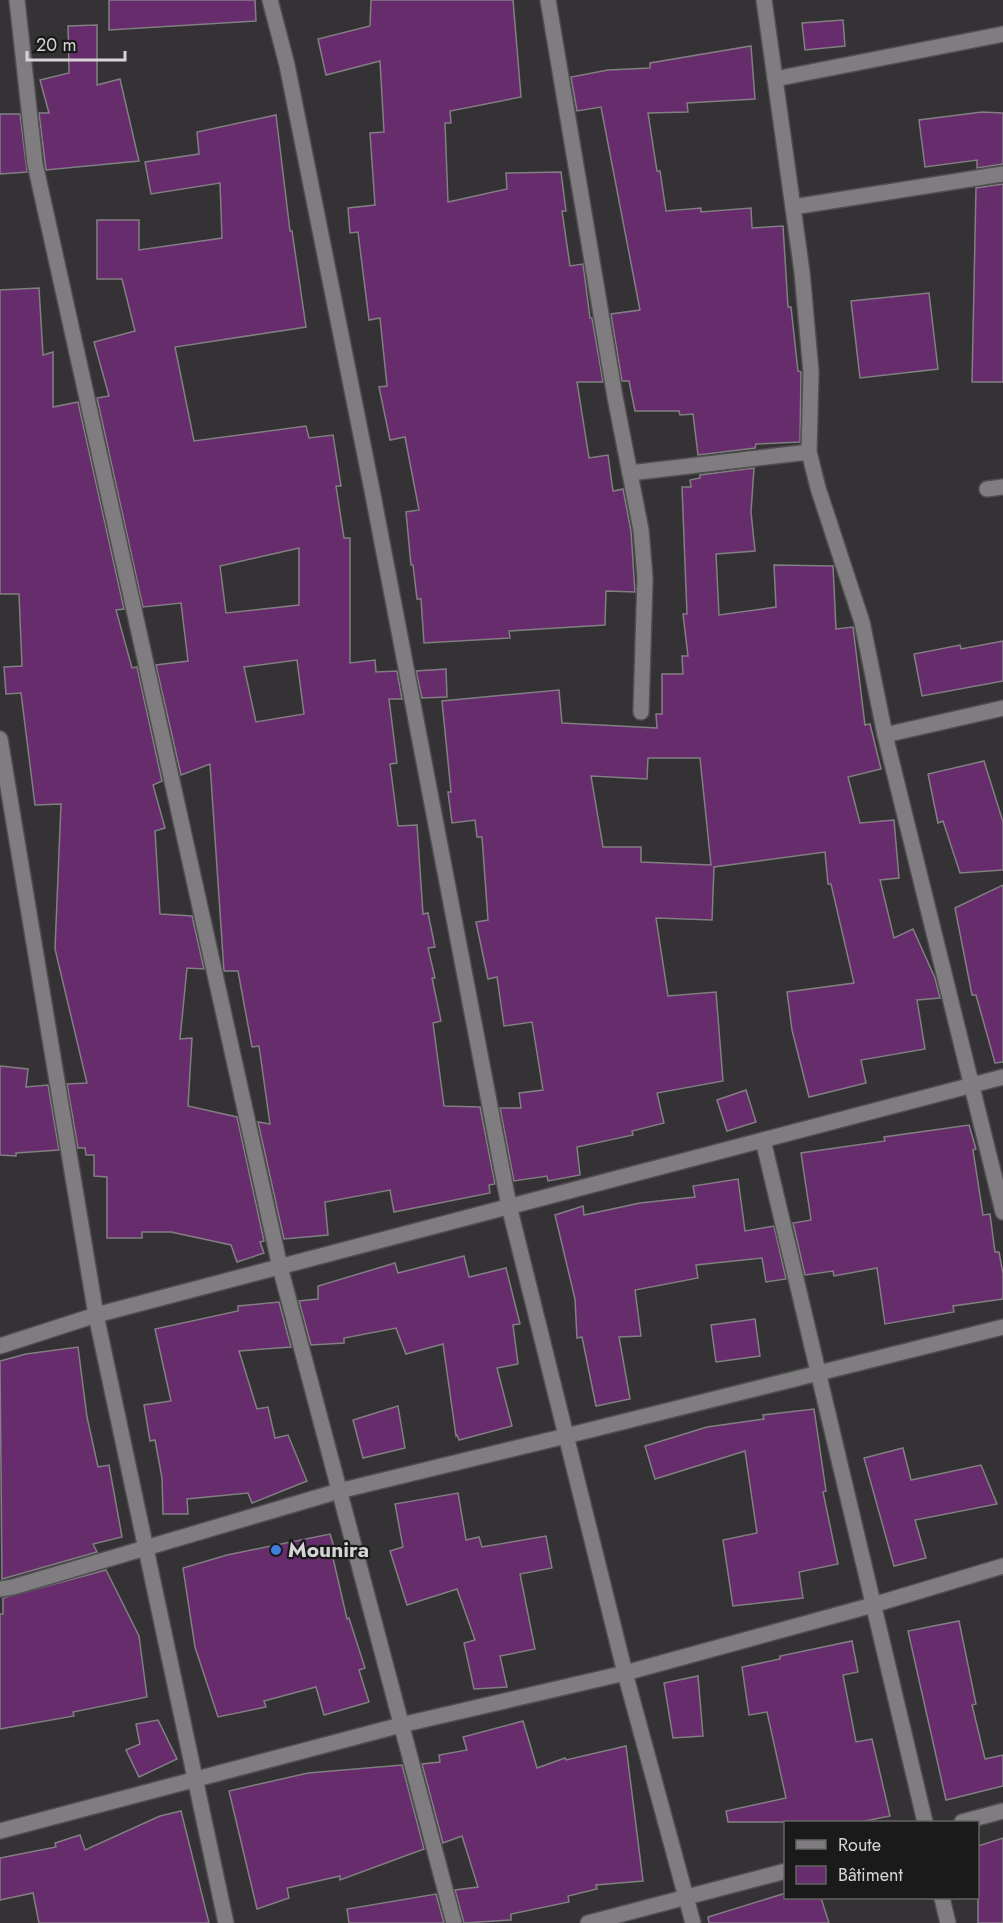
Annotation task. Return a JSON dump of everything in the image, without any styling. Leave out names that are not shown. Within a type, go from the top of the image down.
[{"type":"street","points":[[17,0],[35,164],[280,1267],[454,1923]]},
{"type":"street","points":[[270,0],[287,65],[367,467],[509,1206],[625,1673],[693,1923]]},
{"type":"street","points":[[548,0],[613,385],[641,530],[645,578],[641,712]]},
{"type":"street","points":[[764,0],[802,272],[811,372],[809,452],[818,488],[862,622],[885,735],[1003,1212]]},
{"type":"street","points":[[775,80],[1003,34]]},
{"type":"street","points":[[793,207],[1003,174]]},
{"type":"street","points":[[630,473],[809,452]]},
{"type":"street","points":[[987,489],[1003,487]]},
{"type":"street","points":[[885,735],[1003,708]]},
{"type":"street","points":[[0,739],[96,1315],[226,1923]]},
{"type":"street","points":[[0,1346],[96,1315],[1003,1077]]},
{"type":"street","points":[[763,1140],[925,1821]]},
{"type":"street","points":[[0,1589],[339,1491],[1003,1327]]},
{"type":"street","points":[[0,1832],[401,1725],[625,1673],[873,1605],[1003,1566]]},
{"type":"street","points":[[966,1821],[1003,1811]]},
{"type":"street","points":[[588,1923],[784,1872]]},
{"type":"street","points":[[942,1899],[948,1923]]},
{"type":"building","points":[[109,0],[255,0],[256,21],[109,30]]},
{"type":"building","points":[[371,0],[513,0],[521,97],[450,111],[451,123],[445,123],[448,202],[507,189],[506,173],[561,172],[566,211],[562,211],[570,266],[583,264],[590,318],[592,318],[603,382],[577,382],[589,458],[608,455],[613,491],[623,489],[631,531],[635,592],[606,591],[605,625],[509,631],[510,638],[424,643],[421,599],[417,599],[413,565],[411,565],[406,512],[419,510],[405,437],[390,440],[379,387],[387,386],[380,318],[369,320],[358,232],[350,233],[348,208],[375,205],[370,133],[384,132],[380,61],[326,75],[318,39],[370,26]]},
{"type":"building","points":[[843,20],[845,46],[805,50],[802,23]]},
{"type":"building","points":[[97,25],[97,85],[120,79],[139,161],[46,170],[39,113],[49,113],[40,80],[69,73],[68,26]]},
{"type":"building","points":[[751,46],[755,99],[687,103],[688,112],[648,113],[666,211],[701,208],[701,212],[751,208],[752,228],[783,226],[788,307],[791,307],[798,371],[801,372],[800,442],[756,444],[755,448],[698,455],[693,414],[680,415],[679,411],[635,411],[629,381],[622,381],[611,314],[640,310],[601,107],[577,111],[571,77],[608,70],[650,68],[650,63]]},
{"type":"building","points":[[982,112],[1003,113],[1003,164],[977,168],[977,160],[925,167],[919,120]]},
{"type":"building","points":[[0,114],[20,114],[27,172],[0,174]]},
{"type":"building","points":[[276,115],[290,231],[292,231],[306,327],[175,347],[194,441],[306,426],[309,438],[333,435],[341,486],[336,486],[344,538],[350,538],[350,663],[375,660],[376,672],[397,671],[402,699],[389,699],[397,763],[390,764],[398,826],[417,825],[423,914],[428,913],[435,947],[428,948],[441,1021],[433,1023],[444,1106],[480,1107],[495,1184],[489,1185],[490,1193],[394,1212],[390,1190],[325,1202],[328,1235],[284,1239],[258,1122],[270,1124],[259,1046],[252,1047],[238,971],[224,971],[210,764],[181,775],[156,665],[188,661],[181,603],[143,607],[97,398],[109,396],[94,342],[135,331],[122,279],[97,279],[97,220],[139,220],[139,250],[222,238],[220,183],[151,194],[145,162],[199,154],[197,132]],"holes":[[[299,548],[299,605],[226,613],[220,566]],[[297,660],[304,714],[256,722],[244,667]]]},
{"type":"building","points":[[1003,184],[1003,382],[972,382],[976,188]]},
{"type":"building","points":[[39,288],[43,355],[53,352],[53,407],[78,402],[124,609],[116,610],[132,668],[137,667],[162,781],[153,785],[165,828],[155,831],[160,914],[192,916],[204,969],[187,968],[180,1039],[192,1038],[188,1106],[237,1117],[264,1241],[260,1242],[264,1253],[237,1262],[231,1245],[171,1232],[142,1232],[142,1238],[107,1238],[107,1177],[94,1176],[94,1155],[86,1155],[85,1148],[78,1148],[67,1084],[87,1083],[55,949],[61,804],[35,805],[21,693],[6,694],[4,667],[22,666],[19,594],[0,594],[0,290]]},
{"type":"building","points":[[929,293],[938,369],[860,378],[851,301]]},
{"type":"building","points":[[754,468],[751,512],[755,551],[716,554],[719,615],[776,607],[774,565],[833,566],[836,629],[853,627],[865,725],[870,724],[881,769],[848,777],[860,823],[894,820],[899,878],[880,880],[894,938],[913,929],[935,978],[940,998],[917,1000],[925,1049],[861,1060],[866,1083],[809,1097],[792,1030],[787,992],[854,983],[831,884],[828,884],[825,852],[714,867],[712,920],[656,918],[668,996],[716,992],[723,1081],[657,1093],[664,1123],[632,1131],[633,1135],[577,1147],[580,1175],[548,1181],[547,1176],[514,1181],[500,1108],[521,1108],[519,1093],[543,1090],[532,1022],[504,1026],[497,977],[488,979],[476,922],[488,920],[482,837],[477,837],[475,820],[452,823],[442,701],[559,690],[562,723],[657,728],[656,714],[662,714],[662,674],[683,674],[682,656],[688,656],[683,614],[687,614],[682,487],[691,487],[690,480],[700,478],[700,475]],"holes":[[[648,758],[700,758],[711,865],[641,862],[641,847],[603,847],[591,776],[647,779]]]},
{"type":"building","points":[[1003,641],[1003,681],[922,696],[914,654],[960,645],[961,649]]},
{"type":"building","points":[[446,669],[447,697],[422,698],[416,671]]},
{"type":"building","points":[[984,761],[1003,822],[1003,870],[960,873],[943,821],[938,823],[928,774]]},
{"type":"building","points":[[1003,885],[1003,1062],[995,1063],[976,995],[972,995],[955,908]]},
{"type":"building","points":[[0,1066],[28,1069],[26,1087],[48,1085],[59,1150],[16,1153],[16,1156],[0,1155]]},
{"type":"building","points":[[746,1090],[756,1122],[727,1131],[717,1100]]},
{"type":"building","points":[[969,1125],[976,1149],[973,1150],[983,1215],[990,1214],[995,1252],[999,1252],[1003,1274],[1003,1299],[953,1306],[954,1312],[885,1324],[877,1268],[834,1276],[833,1271],[805,1275],[793,1223],[811,1220],[801,1153],[885,1141],[884,1137]]},
{"type":"building","points":[[738,1179],[745,1231],[774,1226],[786,1279],[766,1282],[762,1258],[696,1265],[698,1278],[635,1290],[641,1336],[619,1337],[630,1399],[596,1406],[582,1337],[577,1338],[575,1299],[555,1215],[583,1206],[584,1215],[640,1203],[695,1197],[693,1186]]},
{"type":"building","points":[[464,1256],[469,1277],[506,1268],[520,1324],[513,1325],[518,1364],[497,1368],[512,1426],[459,1440],[456,1436],[443,1344],[406,1354],[396,1328],[344,1338],[344,1343],[311,1345],[299,1301],[318,1299],[318,1286],[395,1263],[398,1273]]},
{"type":"building","points":[[279,1302],[291,1347],[239,1351],[257,1409],[268,1407],[275,1438],[288,1435],[307,1481],[252,1503],[248,1493],[187,1499],[188,1514],[163,1514],[162,1478],[155,1440],[150,1441],[144,1405],[171,1401],[155,1329],[238,1311],[238,1306]]},
{"type":"building","points":[[755,1319],[760,1356],[716,1362],[711,1325]]},
{"type":"building","points":[[78,1347],[87,1417],[98,1467],[109,1465],[122,1537],[93,1544],[97,1552],[2,1579],[0,1361],[26,1354]]},
{"type":"building","points":[[398,1406],[405,1448],[363,1458],[353,1420]]},
{"type":"building","points":[[814,1409],[826,1491],[823,1492],[838,1564],[799,1572],[803,1598],[733,1606],[723,1540],[757,1533],[745,1451],[655,1479],[645,1446],[707,1427],[764,1419],[763,1415]]},
{"type":"building","points":[[903,1448],[911,1480],[981,1465],[997,1504],[915,1520],[926,1558],[894,1566],[864,1458]]},
{"type":"building","points":[[458,1493],[466,1540],[479,1537],[482,1547],[546,1536],[552,1568],[520,1574],[535,1649],[500,1656],[507,1687],[474,1689],[464,1643],[475,1640],[457,1589],[407,1605],[390,1551],[403,1547],[395,1504]]},
{"type":"building","points":[[330,1534],[337,1557],[333,1558],[347,1619],[349,1618],[365,1668],[359,1670],[369,1702],[324,1715],[316,1687],[264,1701],[266,1707],[218,1717],[195,1647],[183,1568],[227,1555]]},
{"type":"building","points":[[106,1570],[139,1636],[147,1697],[73,1712],[74,1716],[0,1729],[0,1614],[3,1614],[3,1598]]},
{"type":"building","points":[[959,1621],[976,1704],[972,1705],[985,1759],[1003,1755],[1003,1786],[946,1800],[908,1631]]},
{"type":"building","points":[[852,1641],[858,1672],[843,1675],[856,1742],[872,1739],[890,1816],[865,1821],[728,1822],[726,1811],[786,1798],[767,1712],[749,1715],[742,1667],[780,1659],[780,1656]]},
{"type":"building","points":[[698,1676],[703,1736],[673,1738],[664,1683]]},
{"type":"building","points":[[158,1720],[177,1759],[139,1777],[126,1750],[140,1744],[136,1724]]},
{"type":"building","points":[[523,1721],[537,1768],[565,1758],[566,1760],[626,1746],[643,1881],[596,1885],[597,1889],[568,1896],[569,1902],[511,1914],[511,1920],[464,1923],[455,1890],[478,1887],[462,1836],[443,1843],[422,1764],[440,1762],[439,1755],[467,1750],[463,1737]]},
{"type":"building","points":[[402,1765],[424,1849],[340,1880],[340,1876],[287,1888],[289,1898],[257,1909],[229,1791],[308,1773]]},
{"type":"building","points":[[181,1811],[209,1923],[39,1923],[33,1893],[0,1900],[0,1858],[56,1847],[55,1843],[80,1835],[85,1850],[160,1816]]},
{"type":"building","points":[[1003,1838],[1003,1923],[978,1923],[979,1846]]},
{"type":"building","points":[[436,1894],[444,1923],[349,1923],[347,1909]]},
{"type":"building","points":[[784,1894],[784,1899],[821,1899],[829,1923],[709,1923],[708,1917]]},
{"type":"place","name":"Mounira","points":[[276,1550]]}]
